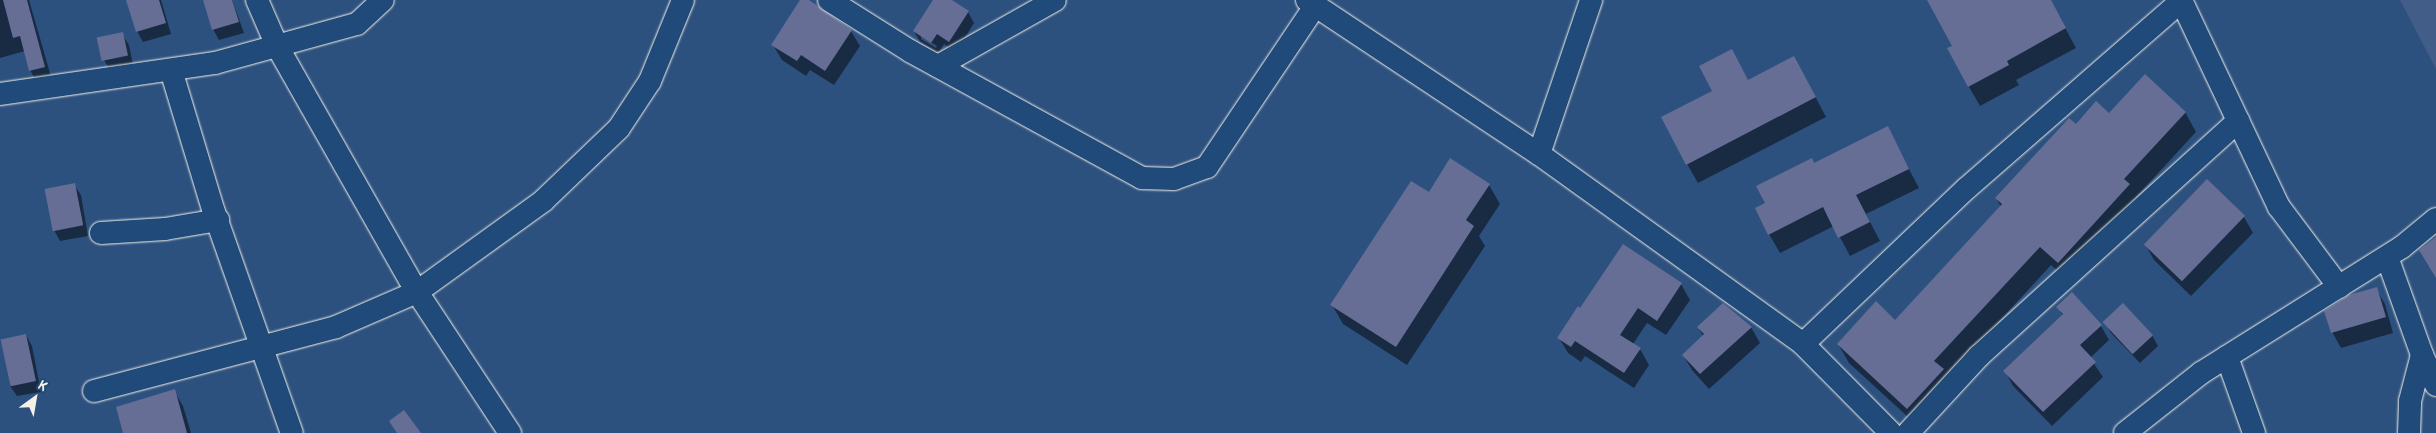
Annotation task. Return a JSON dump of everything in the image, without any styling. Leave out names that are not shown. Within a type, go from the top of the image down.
[{"type":"street","points":[[257,0],[277,46],[417,292],[510,433]]},
{"type":"street","points":[[0,94],[215,63],[357,24],[383,0]]},
{"type":"street","points":[[94,391],[336,328],[417,292],[543,201],[619,128],[650,80],[683,0]]},
{"type":"street","points":[[828,0],[938,66],[1142,178],[1174,179],[1207,167],[1311,3],[1539,154],[1803,344],[1891,433]]},
{"type":"street","points":[[938,66],[1055,0]]},
{"type":"street","points":[[1539,154],[1591,0]]},
{"type":"street","points":[[1803,344],[1967,188],[2181,0],[2279,207],[2339,287]]},
{"type":"street","points":[[171,70],[218,220],[264,347],[292,433]]},
{"type":"street","points":[[1908,433],[1979,356],[2238,121]]},
{"type":"street","points":[[2137,429],[2201,373],[2402,248],[2436,219]]},
{"type":"street","points":[[101,233],[165,229],[218,220]]},
{"type":"street","points":[[2387,256],[2422,355],[2436,385]]},
{"type":"street","points":[[2409,433],[2410,401],[2422,355]]},
{"type":"street","points":[[2227,357],[2254,433]]},
{"type":"shaded area","points":[[2400,0],[2436,0],[2436,69]]},
{"type":"building","points":[[3,0],[27,0],[45,67],[29,71],[20,36],[13,38]]},
{"type":"building","points":[[126,0],[159,0],[166,23],[136,32]]},
{"type":"building","points":[[203,0],[232,0],[239,22],[212,30]]},
{"type":"building","points":[[800,0],[809,0],[852,30],[825,71],[801,55],[797,61],[771,45]]},
{"type":"building","points":[[933,0],[952,0],[969,11],[949,42],[937,34],[931,43],[913,31]]},
{"type":"building","points":[[1927,0],[2051,0],[2066,28],[2007,61],[2009,65],[1968,87],[1947,48],[1952,46]]},
{"type":"building","points":[[123,32],[128,55],[102,61],[97,38]]},
{"type":"building","points":[[1732,49],[1748,80],[1794,56],[1816,97],[1686,165],[1661,117],[1712,91],[1699,66]]},
{"type":"building","points":[[2145,74],[2186,112],[2124,179],[2130,184],[2058,263],[2040,247],[1934,361],[1944,369],[1907,409],[1837,344],[1876,301],[1895,320],[2002,204],[1995,198],[2069,118],[2076,124],[2096,101],[2109,113]]},
{"type":"building","points":[[1888,126],[1909,169],[1856,195],[1870,222],[1838,238],[1823,207],[1768,235],[1755,208],[1765,203],[1756,186],[1812,158],[1814,163]]},
{"type":"building","points":[[1450,158],[1490,184],[1466,220],[1474,226],[1396,347],[1330,305],[1411,181],[1429,192]]},
{"type":"building","points":[[2207,179],[2245,216],[2182,281],[2144,244]]},
{"type":"building","points":[[75,183],[83,225],[53,231],[45,189]]},
{"type":"building","points":[[2436,237],[2436,278],[2419,250]]},
{"type":"building","points":[[1623,244],[1682,283],[1657,321],[1638,308],[1620,335],[1641,348],[1624,373],[1575,341],[1571,347],[1557,338],[1578,306],[1580,308]]},
{"type":"building","points":[[2377,287],[2386,317],[2331,333],[2324,311],[2349,295]]},
{"type":"building","points":[[2072,292],[2102,325],[2080,345],[2096,362],[2043,412],[2003,371],[2063,314],[2056,307]]},
{"type":"building","points":[[1723,303],[1752,327],[1700,374],[1682,355],[1704,334],[1697,327]]},
{"type":"building","points":[[2123,303],[2153,335],[2133,354],[2103,322]]},
{"type":"building","points":[[26,334],[36,381],[11,386],[1,339]]},
{"type":"building","points":[[175,389],[187,433],[123,433],[116,407]]},
{"type":"building","points":[[404,410],[421,433],[397,433],[389,421]]}]
